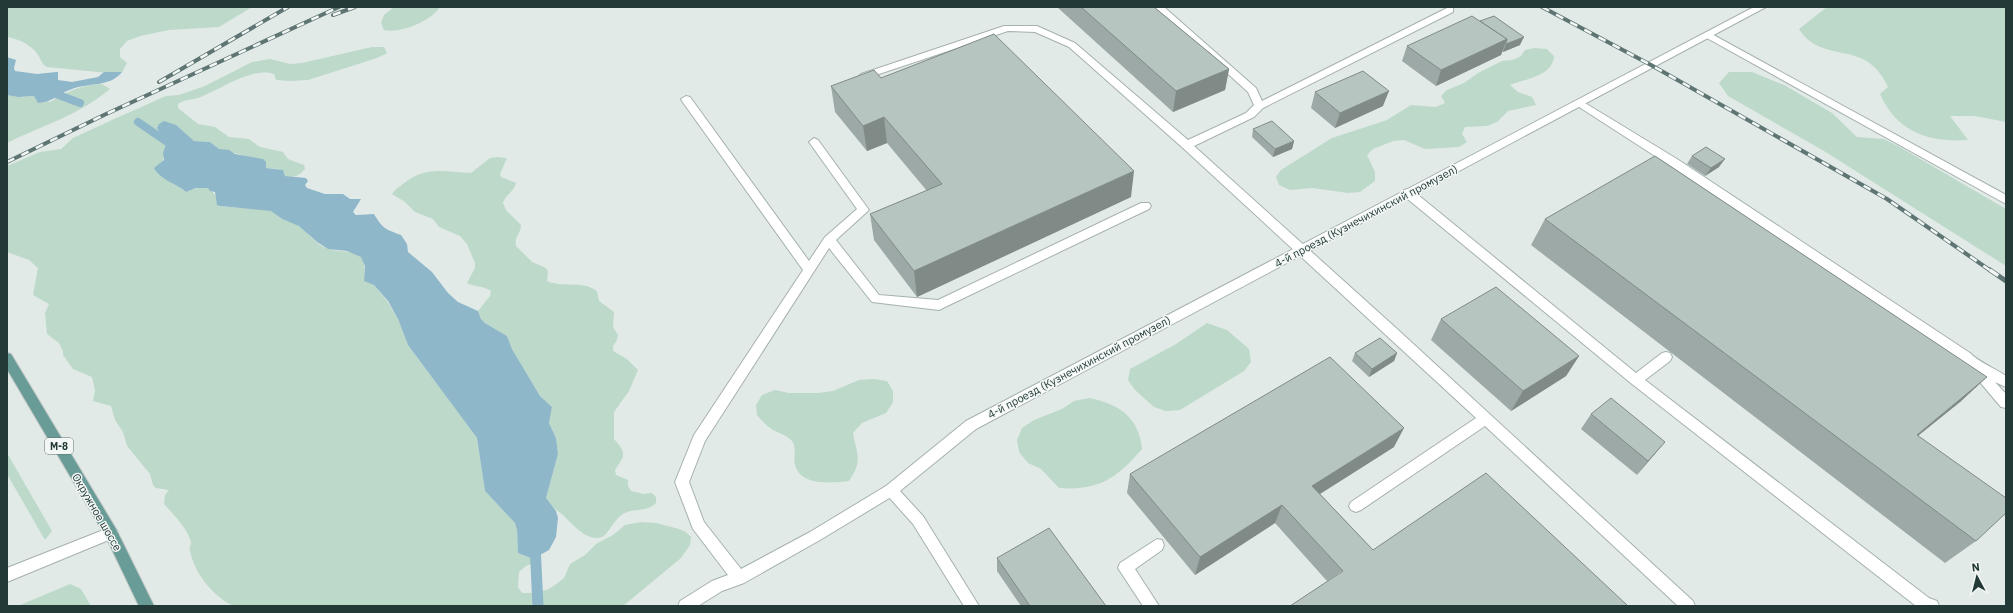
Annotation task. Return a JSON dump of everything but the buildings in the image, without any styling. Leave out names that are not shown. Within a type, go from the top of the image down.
[{"type":"main road","name":"Окружное шоссе","points":[[7,358],[110,533],[147,606]]},
{"type":"street","points":[[1159,7],[1252,90],[1259,106]]},
{"type":"street","name":"4-й проезд (Кузнечихинский промузел)","points":[[685,606],[717,586],[739,578],[815,536],[891,490],[971,425],[1761,7]]},
{"type":"street","points":[[1187,145],[1250,115],[1259,106],[1450,10]]},
{"type":"street","points":[[864,76],[1007,28],[1037,29],[1072,45],[1187,145],[1486,418],[1688,606]]},
{"type":"street","points":[[1708,35],[2006,200]]},
{"type":"street","points":[[686,98],[809,270]]},
{"type":"street","points":[[1580,103],[1673,162],[2006,382]]},
{"type":"street","points":[[739,578],[698,525],[682,482],[699,439],[728,392],[809,270],[829,240],[863,210],[814,142]]},
{"type":"street","points":[[1408,193],[1636,380],[1924,603],[1932,606]]},
{"type":"street","points":[[829,240],[876,299],[939,305],[1145,206]]},
{"type":"street","points":[[1814,270],[1826,263]]},
{"type":"street","points":[[1636,380],[1666,357]]},
{"type":"street","points":[[1966,357],[2006,403]]},
{"type":"street","points":[[1356,506],[1486,418]]},
{"type":"street","points":[[891,490],[918,520],[972,606]]},
{"type":"street","points":[[7,575],[110,533]]},
{"type":"street","points":[[1152,606],[1125,568],[1157,545]]},
{"type":"green space","points":[[7,7],[252,7],[219,27],[169,30],[140,36],[127,41],[120,49],[120,57],[127,63],[122,72],[108,73],[47,67],[43,64],[36,52],[30,46],[19,40],[7,37]]},
{"type":"green space","points":[[394,7],[440,7],[430,17],[415,25],[398,30],[384,30],[381,23],[384,15]]},
{"type":"green space","points":[[1827,7],[2006,7],[2006,122],[1975,116],[1950,116],[1968,140],[1928,137],[1905,126],[1895,118],[1880,94],[1888,87],[1879,72],[1868,62],[1856,56],[1820,47],[1809,40],[1799,29]]},
{"type":"green space","points":[[372,47],[384,47],[387,53],[377,58],[308,80],[276,80],[274,74],[266,72],[257,73],[237,80],[201,97],[183,101],[178,104],[178,108],[198,124],[215,127],[229,137],[249,139],[260,147],[283,152],[288,159],[304,165],[305,169],[298,175],[294,177],[285,176],[284,173],[278,169],[266,168],[266,165],[250,157],[219,149],[210,142],[194,141],[178,128],[157,128],[166,144],[161,165],[162,176],[186,192],[198,188],[208,188],[214,194],[220,206],[257,208],[271,211],[282,219],[298,225],[322,246],[334,250],[354,252],[363,259],[364,278],[374,285],[387,301],[398,319],[408,345],[477,438],[485,491],[515,523],[517,530],[518,553],[533,559],[541,555],[541,560],[526,566],[519,572],[518,587],[522,593],[547,590],[555,585],[564,578],[570,564],[585,555],[596,544],[613,535],[625,525],[641,522],[656,523],[686,532],[691,537],[690,545],[681,558],[623,606],[233,606],[211,590],[200,576],[192,560],[190,551],[191,542],[187,532],[164,504],[165,495],[169,490],[156,488],[153,485],[150,474],[127,446],[123,432],[115,420],[111,406],[93,401],[95,390],[92,377],[73,369],[63,355],[63,351],[59,343],[47,334],[45,313],[49,304],[33,295],[38,268],[29,260],[7,252],[7,166],[40,152],[61,149],[73,138],[112,120],[166,96],[179,95],[205,86],[252,62],[270,59],[290,64],[302,63]]},
{"type":"green space","points":[[1534,48],[1547,49],[1554,56],[1549,68],[1537,76],[1510,85],[1518,92],[1532,97],[1536,105],[1508,111],[1497,122],[1487,126],[1465,127],[1462,134],[1467,142],[1459,147],[1425,149],[1404,140],[1393,141],[1373,149],[1367,155],[1375,172],[1375,181],[1360,192],[1348,193],[1312,188],[1290,190],[1279,185],[1276,177],[1281,170],[1332,138],[1387,120],[1411,105],[1436,107],[1445,103],[1441,96],[1447,90],[1464,83],[1478,73],[1502,61],[1513,60],[1521,56],[1525,50]]},
{"type":"green space","points":[[1729,72],[1752,72],[1784,85],[1832,113],[1857,137],[1884,139],[2006,209],[2006,266],[1824,151],[1728,96],[1719,83]]},
{"type":"green space","points":[[102,84],[110,89],[98,98],[73,113],[7,143],[7,95],[18,97],[34,96],[50,102],[75,89]]},
{"type":"green space","points":[[490,158],[507,158],[500,174],[501,177],[516,183],[503,203],[506,210],[521,225],[516,240],[516,246],[532,262],[546,268],[548,272],[547,281],[559,284],[585,286],[597,291],[599,301],[614,312],[613,327],[618,335],[613,346],[613,351],[627,359],[638,370],[629,391],[614,412],[614,439],[621,448],[623,454],[623,457],[615,470],[616,475],[628,480],[628,486],[631,491],[644,494],[652,493],[656,497],[656,503],[649,508],[621,515],[602,537],[596,538],[585,535],[552,506],[546,498],[558,454],[556,438],[549,423],[552,407],[540,396],[512,349],[507,336],[481,319],[478,311],[490,296],[491,291],[467,283],[475,268],[475,263],[467,244],[460,236],[439,227],[433,219],[415,212],[405,202],[392,194],[411,178],[420,174],[436,171],[471,173]]},
{"type":"green space","points":[[1207,323],[1227,330],[1249,349],[1251,362],[1244,371],[1180,410],[1166,411],[1154,407],[1135,390],[1128,380],[1130,369],[1176,344]]},
{"type":"green space","points":[[873,379],[887,381],[893,391],[893,402],[886,413],[862,423],[853,433],[858,458],[856,468],[849,481],[818,482],[803,477],[798,472],[795,465],[794,447],[792,441],[773,430],[757,415],[756,405],[762,395],[775,390],[789,393],[818,393],[833,391],[859,380]]},
{"type":"green space","points":[[1089,398],[1110,404],[1126,414],[1137,428],[1142,449],[1124,468],[1115,475],[1096,485],[1059,488],[1041,469],[1028,463],[1019,452],[1017,440],[1022,428],[1034,420],[1062,409],[1074,401]]},
{"type":"green space","points":[[7,453],[52,531],[45,540],[7,474]]},
{"type":"green space","points":[[70,584],[81,589],[91,606],[18,606]]},
{"type":"water","points":[[7,57],[16,60],[14,68],[15,71],[37,74],[58,72],[58,80],[72,82],[98,77],[104,72],[122,72],[117,77],[105,83],[78,87],[49,101],[38,103],[34,96],[18,97],[7,95]]},
{"type":"water","points":[[164,121],[176,125],[194,141],[210,142],[219,149],[229,150],[235,154],[263,159],[266,162],[266,168],[283,170],[285,176],[306,178],[308,181],[305,185],[307,188],[325,194],[343,194],[350,199],[361,199],[353,212],[356,215],[374,214],[385,228],[401,235],[407,244],[408,252],[432,272],[448,293],[458,302],[478,311],[481,319],[485,323],[507,336],[512,349],[540,396],[552,407],[549,423],[556,438],[558,454],[546,498],[556,511],[558,518],[556,537],[549,550],[533,559],[518,553],[517,530],[515,523],[485,491],[477,438],[408,345],[398,319],[388,301],[374,285],[364,281],[365,266],[361,257],[347,251],[328,249],[317,242],[299,226],[282,219],[271,211],[220,206],[217,205],[215,192],[210,191],[208,188],[196,188],[186,192],[164,178],[156,172],[154,168],[164,160],[163,153],[166,144],[157,128],[159,124]]},
{"type":"waterway","points":[[48,91],[80,103]]},
{"type":"waterway","points":[[138,122],[176,148]]},
{"type":"waterway","points":[[535,544],[538,606]]},
{"type":"railway","points":[[159,82],[288,7]]},
{"type":"railway","points":[[7,162],[104,115],[339,7]]},
{"type":"railway","points":[[333,15],[355,7]]},
{"type":"railway","points":[[1542,7],[1651,65],[1887,199],[1991,271]]},
{"type":"railway","points":[[1990,270],[2006,281]]}]
